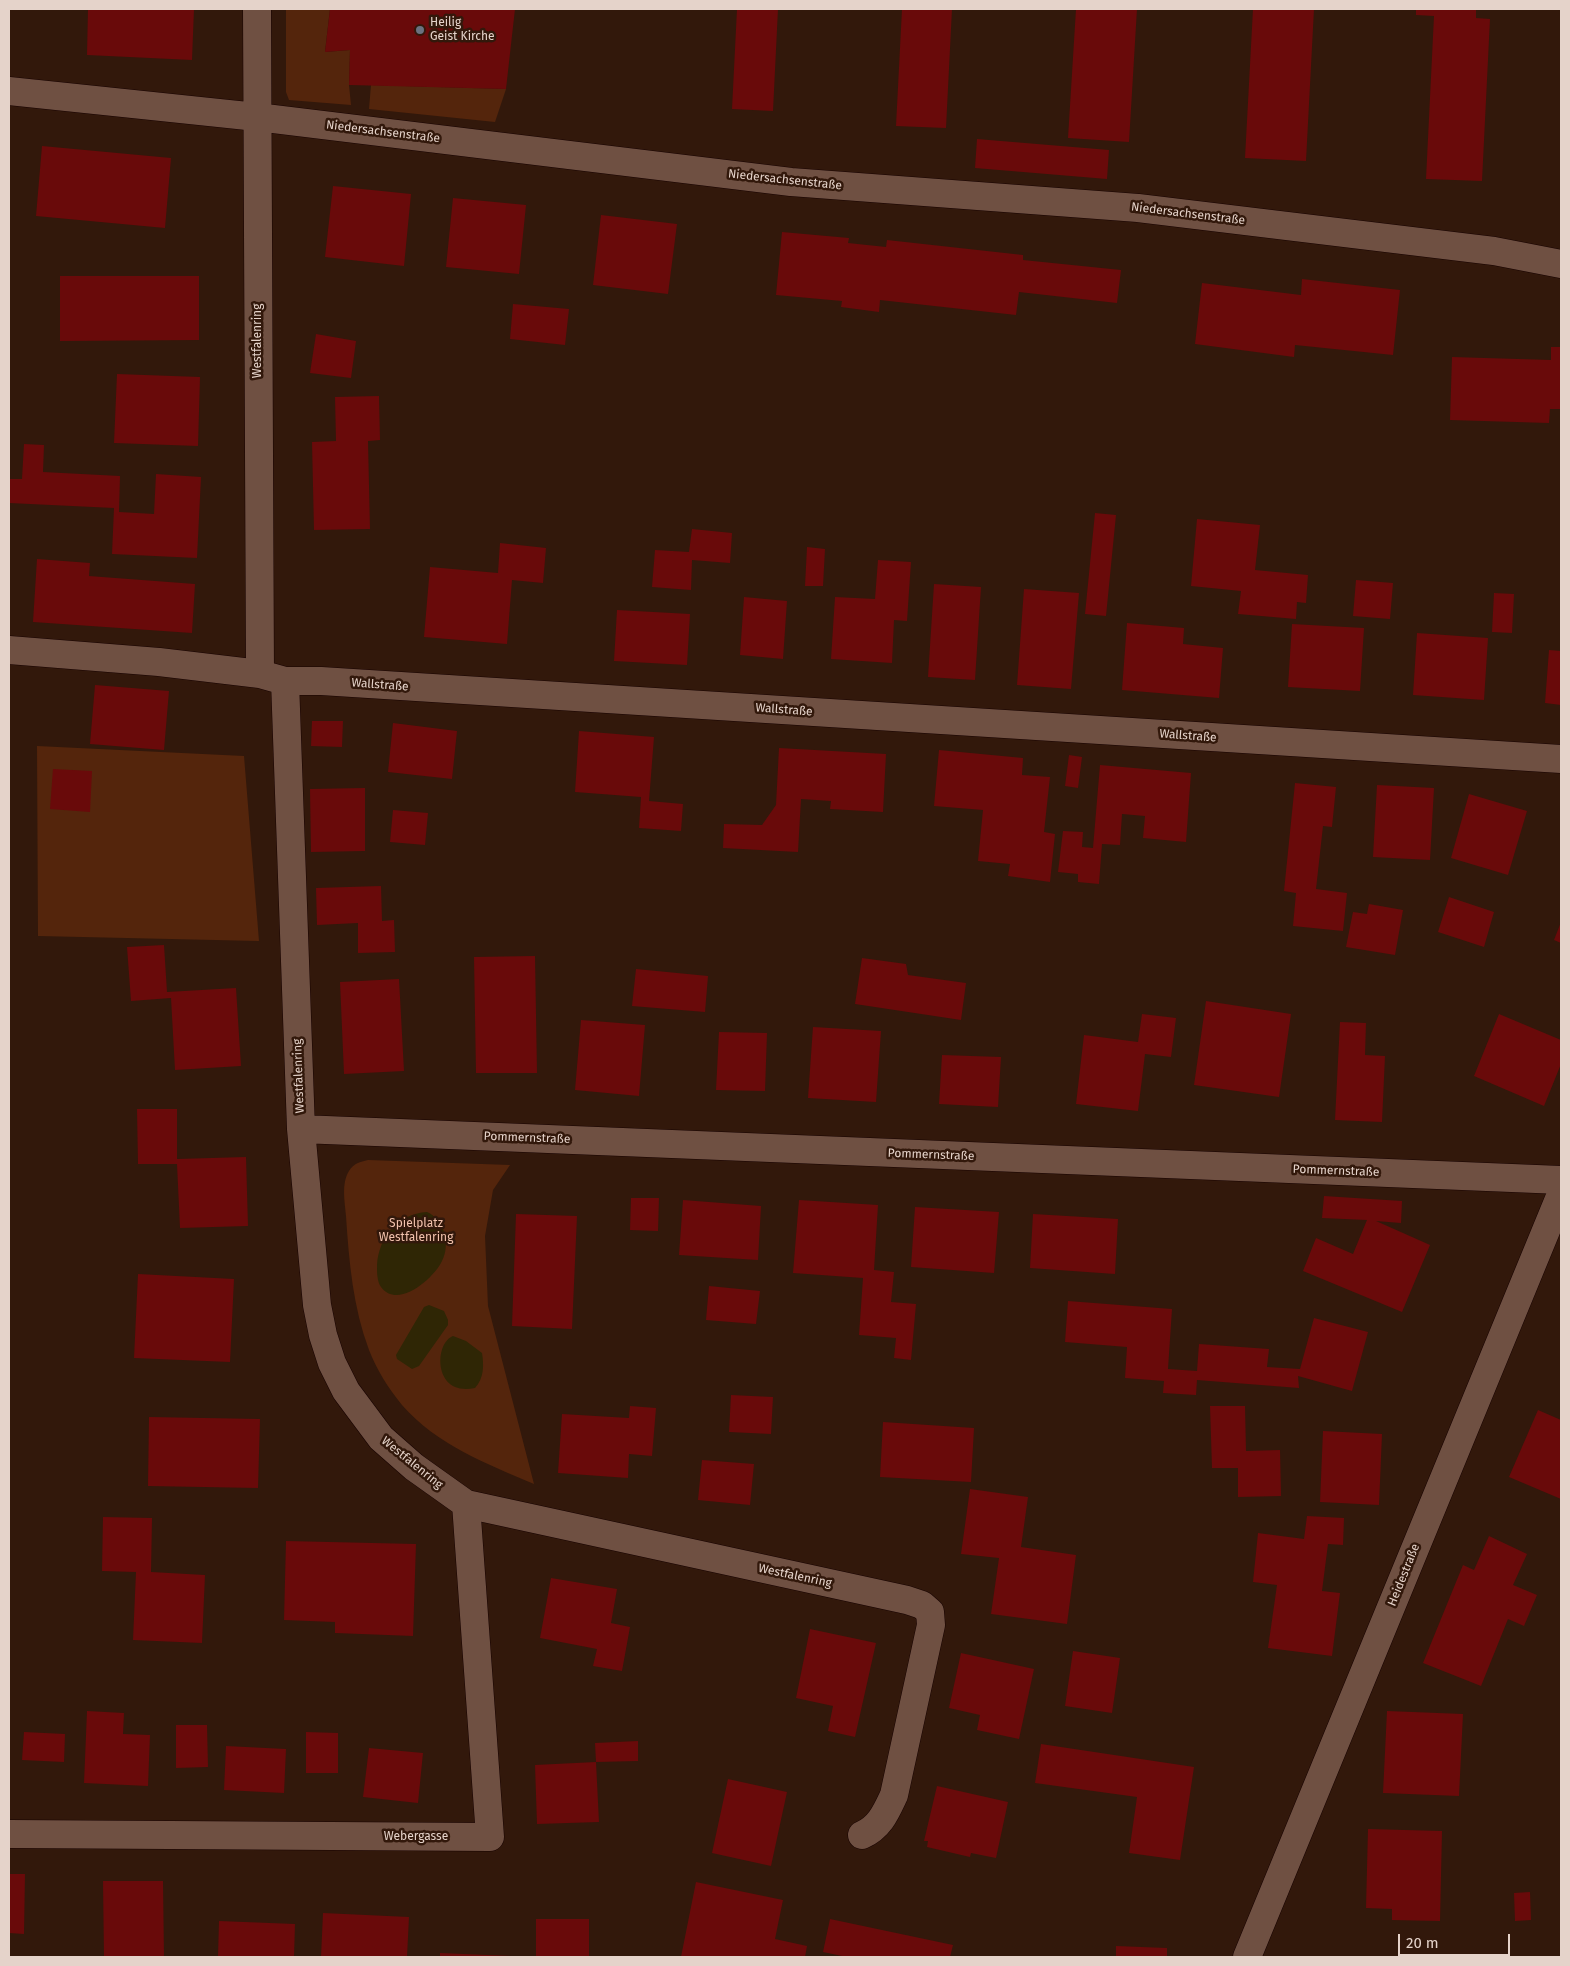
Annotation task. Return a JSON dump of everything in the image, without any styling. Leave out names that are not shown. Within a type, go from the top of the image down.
[{"type":"street","name":"Westfalenring","points":[[257,9],[257,117],[273,677],[301,1129],[316,1305],[322,1335],[332,1363],[346,1391],[380,1438],[414,1467],[466,1504],[907,1600],[922,1605],[930,1612],[931,1625],[894,1795],[883,1818],[871,1831],[862,1835]]},
{"type":"street","name":"Niedersachsenstraße","points":[[9,91],[257,117],[791,182],[1138,208],[1494,251],[1561,264]]},
{"type":"street","name":"Wallstraße","points":[[9,650],[159,662],[273,677],[351,683],[1561,759]]},
{"type":"street","name":"Pommernstraße","points":[[301,1129],[1561,1180]]},
{"type":"street","name":"Heidestraße","points":[[1247,1957],[1561,1194]]},
{"type":"street","name":"Webergasse","points":[[9,1834],[490,1837],[466,1504]]},
{"type":"green space","points":[[286,9],[330,9],[325,52],[350,50],[349,85],[351,105],[289,100],[286,92]]},
{"type":"green space","points":[[371,85],[506,89],[495,122],[369,109]]},
{"type":"green space","points":[[37,746],[244,756],[259,941],[38,936]]},
{"type":"green space","name":"Spielplatz Westfalenring","points":[[368,1160],[510,1165],[493,1190],[485,1236],[488,1306],[534,1484],[481,1461],[431,1431],[402,1405],[376,1365],[369,1350],[355,1301],[350,1267],[344,1193],[345,1182],[351,1168],[357,1163]]},
{"type":"sand","points":[[427,1212],[433,1215],[442,1226],[446,1247],[442,1261],[424,1283],[415,1289],[397,1295],[388,1293],[381,1287],[378,1277],[377,1265],[381,1245],[386,1236],[399,1222],[407,1217]]},
{"type":"sand","points":[[429,1305],[444,1311],[448,1325],[419,1366],[412,1369],[397,1359],[396,1355],[424,1307]]},
{"type":"sand","points":[[453,1336],[466,1341],[482,1353],[483,1372],[475,1388],[461,1389],[451,1385],[441,1368],[443,1348]]},
{"type":"building","points":[[88,9],[194,9],[192,60],[87,55]]},
{"type":"building","name":"Heilig Geist Kirche","points":[[330,9],[515,9],[506,89],[349,85],[350,50],[325,52]]},
{"type":"building","points":[[737,9],[778,9],[773,111],[732,109]]},
{"type":"building","points":[[902,9],[952,9],[946,128],[896,126]]},
{"type":"building","points":[[1076,9],[1137,9],[1129,142],[1068,138]]},
{"type":"building","points":[[1253,9],[1314,9],[1306,161],[1245,158]]},
{"type":"building","points":[[1416,9],[1476,9],[1476,18],[1490,19],[1482,181],[1426,179],[1434,16],[1416,15]]},
{"type":"building","points":[[977,139],[1109,150],[1107,179],[975,168]]},
{"type":"building","points":[[42,146],[171,158],[165,228],[36,216]]},
{"type":"building","points":[[333,186],[411,194],[404,266],[325,257]]},
{"type":"building","points":[[453,198],[526,205],[519,274],[446,267]]},
{"type":"building","points":[[601,215],[677,224],[668,294],[593,285]]},
{"type":"building","points":[[782,232],[849,238],[848,243],[886,247],[887,240],[1023,255],[1023,260],[1121,270],[1117,303],[1019,292],[1016,315],[880,300],[879,312],[841,307],[842,301],[776,295]]},
{"type":"building","points":[[60,276],[199,276],[199,340],[60,341]]},
{"type":"building","points":[[1302,279],[1400,290],[1393,355],[1295,345],[1294,357],[1195,344],[1202,283],[1301,295]]},
{"type":"building","points":[[513,304],[569,309],[565,345],[510,339]]},
{"type":"building","points":[[316,334],[356,341],[351,378],[310,373]]},
{"type":"building","points":[[1551,347],[1561,347],[1561,409],[1550,409],[1549,423],[1450,420],[1452,357],[1551,360]]},
{"type":"building","points":[[117,374],[200,377],[198,446],[114,443]]},
{"type":"building","points":[[379,396],[380,440],[368,441],[370,529],[314,530],[312,442],[336,441],[335,397]]},
{"type":"building","points":[[24,444],[44,445],[43,472],[120,476],[119,512],[154,514],[156,474],[201,477],[197,558],[112,554],[114,508],[9,503],[9,479],[22,479]]},
{"type":"building","points":[[1095,513],[1116,515],[1106,616],[1085,614]]},
{"type":"building","points":[[1197,519],[1260,525],[1255,570],[1308,575],[1306,603],[1297,602],[1296,619],[1238,614],[1241,591],[1191,586]]},
{"type":"building","points":[[692,529],[732,533],[730,563],[692,560],[691,590],[652,587],[655,550],[689,552]]},
{"type":"building","points":[[500,543],[546,548],[543,583],[512,580],[507,644],[424,637],[430,567],[498,573]]},
{"type":"building","points":[[807,547],[825,549],[823,586],[805,586]]},
{"type":"building","points":[[37,559],[90,563],[89,576],[195,584],[192,633],[33,622]]},
{"type":"building","points":[[878,560],[911,562],[907,621],[894,620],[892,663],[831,659],[835,597],[875,599]]},
{"type":"building","points":[[1356,580],[1393,583],[1390,619],[1353,616]]},
{"type":"building","points":[[934,584],[981,587],[975,680],[928,677]]},
{"type":"building","points":[[1024,589],[1079,593],[1071,689],[1017,685]]},
{"type":"building","points":[[1494,593],[1514,594],[1512,633],[1492,632]]},
{"type":"building","points":[[744,597],[787,601],[783,659],[740,655]]},
{"type":"building","points":[[617,610],[690,614],[687,665],[614,661]]},
{"type":"building","points":[[1127,623],[1184,628],[1183,644],[1223,648],[1219,698],[1122,690]]},
{"type":"building","points":[[1292,624],[1364,628],[1360,691],[1288,687]]},
{"type":"building","points":[[1417,633],[1488,638],[1484,700],[1413,695]]},
{"type":"building","points":[[1549,650],[1561,651],[1561,705],[1545,703]]},
{"type":"building","points":[[95,685],[169,691],[164,750],[90,744]]},
{"type":"building","points":[[312,721],[343,721],[342,747],[311,746]]},
{"type":"building","points":[[393,723],[457,731],[452,779],[388,772]]},
{"type":"building","points":[[579,731],[654,737],[649,801],[683,804],[681,831],[639,828],[641,797],[575,792]]},
{"type":"building","points":[[779,748],[886,754],[883,812],[830,809],[831,801],[801,799],[798,852],[723,848],[724,824],[762,825],[776,805]]},
{"type":"building","points":[[939,750],[1023,758],[1022,775],[1050,777],[1044,832],[1055,834],[1050,882],[1008,876],[1010,864],[978,861],[983,810],[934,806]]},
{"type":"building","points":[[1069,755],[1082,757],[1078,788],[1065,786]]},
{"type":"building","points":[[1100,765],[1191,773],[1186,842],[1143,838],[1145,816],[1122,814],[1120,845],[1102,844],[1099,884],[1078,882],[1078,874],[1058,872],[1063,831],[1083,832],[1082,847],[1093,848]]},
{"type":"building","points":[[53,769],[92,771],[90,812],[50,809]]},
{"type":"building","points":[[1295,783],[1336,787],[1332,827],[1323,826],[1316,889],[1347,893],[1343,931],[1293,926],[1296,893],[1284,891]]},
{"type":"building","points":[[1377,785],[1434,788],[1430,860],[1373,857]]},
{"type":"building","points":[[365,788],[365,851],[311,852],[310,789]]},
{"type":"building","points":[[1469,794],[1527,811],[1508,875],[1451,858]]},
{"type":"building","points":[[393,810],[428,813],[425,845],[390,842]]},
{"type":"building","points":[[381,886],[382,921],[394,920],[395,952],[358,953],[358,923],[317,925],[316,888]]},
{"type":"building","points":[[1449,897],[1494,912],[1484,947],[1438,932]]},
{"type":"building","points":[[1369,904],[1403,910],[1395,955],[1346,947],[1353,912],[1367,914]]},
{"type":"building","points":[[1561,922],[1561,943],[1554,940]]},
{"type":"building","points":[[164,945],[167,992],[236,988],[241,1066],[175,1070],[171,998],[131,1001],[127,947]]},
{"type":"building","points":[[535,956],[537,1073],[476,1073],[474,957]]},
{"type":"building","points":[[862,958],[906,964],[908,975],[966,983],[961,1020],[855,1004]]},
{"type":"building","points":[[636,969],[708,976],[705,1012],[632,1006]]},
{"type":"building","points":[[399,979],[404,1071],[344,1074],[340,982]]},
{"type":"building","points":[[1206,1001],[1291,1014],[1279,1097],[1194,1085]]},
{"type":"building","points":[[1142,1014],[1176,1018],[1171,1057],[1145,1054],[1138,1111],[1076,1104],[1084,1035],[1138,1042]]},
{"type":"building","points":[[1499,1014],[1561,1040],[1561,1064],[1544,1106],[1474,1076]]},
{"type":"building","points":[[581,1020],[645,1025],[639,1096],[575,1090]]},
{"type":"building","points":[[1340,1022],[1366,1023],[1365,1055],[1385,1056],[1382,1122],[1335,1120]]},
{"type":"building","points":[[813,1027],[881,1031],[876,1102],[808,1098]]},
{"type":"building","points":[[719,1032],[767,1033],[765,1091],[716,1090]]},
{"type":"building","points":[[942,1055],[1001,1057],[998,1107],[939,1104]]},
{"type":"building","points":[[137,1109],[177,1109],[177,1159],[246,1157],[248,1226],[180,1228],[177,1164],[138,1164]]},
{"type":"building","points":[[1324,1196],[1402,1201],[1401,1223],[1376,1221],[1430,1245],[1402,1312],[1303,1271],[1316,1238],[1353,1254],[1367,1220],[1322,1218]]},
{"type":"building","points":[[631,1198],[659,1198],[658,1231],[630,1230]]},
{"type":"building","points":[[683,1200],[761,1206],[758,1260],[679,1255]]},
{"type":"building","points":[[799,1200],[878,1205],[874,1270],[894,1272],[891,1302],[916,1304],[911,1360],[894,1358],[896,1338],[859,1335],[863,1278],[793,1273]]},
{"type":"building","points":[[915,1207],[999,1212],[994,1273],[911,1267]]},
{"type":"building","points":[[516,1214],[577,1216],[572,1329],[512,1326]]},
{"type":"building","points":[[1033,1214],[1118,1219],[1115,1274],[1030,1268]]},
{"type":"building","points":[[138,1274],[234,1279],[230,1362],[134,1358]]},
{"type":"building","points":[[709,1286],[760,1291],[756,1324],[706,1320]]},
{"type":"building","points":[[1068,1301],[1172,1309],[1168,1369],[1197,1371],[1199,1344],[1269,1349],[1267,1367],[1300,1369],[1314,1318],[1368,1332],[1352,1391],[1298,1376],[1299,1388],[1197,1380],[1196,1395],[1163,1393],[1164,1381],[1125,1378],[1127,1347],[1065,1342]]},
{"type":"building","points":[[731,1395],[773,1397],[771,1434],[729,1432]]},
{"type":"building","points":[[630,1406],[656,1408],[652,1456],[629,1454],[628,1478],[558,1473],[562,1414],[629,1418]]},
{"type":"building","points":[[1210,1406],[1245,1406],[1246,1451],[1280,1450],[1281,1496],[1238,1497],[1238,1468],[1212,1468]]},
{"type":"building","points":[[1538,1410],[1561,1420],[1561,1499],[1509,1477]]},
{"type":"building","points":[[149,1417],[260,1419],[258,1488],[148,1486]]},
{"type":"building","points":[[883,1422],[974,1428],[971,1482],[880,1477]]},
{"type":"building","points":[[1323,1431],[1382,1434],[1379,1505],[1320,1502]]},
{"type":"building","points":[[702,1460],[754,1464],[750,1505],[698,1500]]},
{"type":"building","points":[[970,1489],[1028,1497],[1021,1547],[1076,1555],[1067,1624],[991,1614],[999,1558],[961,1554]]},
{"type":"building","points":[[1307,1516],[1344,1518],[1343,1545],[1328,1544],[1322,1591],[1340,1593],[1332,1656],[1268,1648],[1277,1585],[1253,1582],[1258,1533],[1304,1539]]},
{"type":"building","points":[[103,1517],[152,1518],[151,1572],[205,1575],[202,1643],[133,1640],[136,1572],[102,1571]]},
{"type":"building","points":[[1489,1536],[1527,1554],[1513,1585],[1537,1595],[1524,1626],[1508,1619],[1481,1686],[1423,1663],[1463,1565],[1474,1570]]},
{"type":"building","points":[[286,1541],[416,1544],[413,1636],[335,1633],[335,1622],[284,1620]]},
{"type":"building","points":[[551,1578],[617,1589],[611,1623],[630,1627],[622,1671],[593,1666],[597,1649],[540,1638]]},
{"type":"building","points":[[810,1629],[876,1643],[855,1737],[828,1731],[833,1706],[796,1698]]},
{"type":"building","points":[[1073,1651],[1120,1658],[1112,1713],[1065,1706]]},
{"type":"building","points":[[961,1653],[1034,1669],[1019,1739],[977,1730],[980,1715],[949,1708]]},
{"type":"building","points":[[87,1711],[124,1713],[123,1734],[150,1735],[148,1786],[84,1783]]},
{"type":"building","points":[[1387,1711],[1463,1714],[1459,1796],[1383,1793]]},
{"type":"building","points":[[176,1725],[207,1725],[208,1767],[176,1768]]},
{"type":"building","points":[[24,1732],[65,1734],[64,1762],[22,1760]]},
{"type":"building","points":[[306,1732],[338,1733],[338,1773],[306,1773]]},
{"type":"building","points":[[638,1741],[638,1761],[596,1762],[595,1743]]},
{"type":"building","points":[[1041,1744],[1194,1767],[1180,1860],[1129,1853],[1137,1797],[1035,1783]]},
{"type":"building","points":[[226,1746],[286,1749],[284,1793],[224,1790]]},
{"type":"building","points":[[369,1748],[423,1753],[418,1803],[363,1797]]},
{"type":"building","points":[[596,1762],[599,1822],[537,1824],[535,1765]]},
{"type":"building","points":[[728,1779],[787,1792],[771,1866],[712,1853]]},
{"type":"building","points":[[937,1786],[1008,1802],[996,1858],[971,1853],[970,1857],[927,1847],[928,1841],[924,1841]]},
{"type":"building","points":[[1368,1829],[1442,1831],[1440,1921],[1392,1920],[1392,1909],[1366,1908]]},
{"type":"building","points":[[9,1874],[25,1874],[24,1934],[9,1933]]},
{"type":"building","points":[[103,1881],[163,1881],[164,1957],[104,1957]]},
{"type":"building","points":[[696,1882],[783,1900],[775,1939],[807,1946],[805,1957],[681,1957]]},
{"type":"building","points":[[1530,1892],[1531,1920],[1515,1921],[1514,1893]]},
{"type":"building","points":[[323,1913],[409,1917],[407,1957],[321,1957]]},
{"type":"building","points":[[536,1919],[589,1919],[589,1957],[536,1957]]},
{"type":"building","points":[[830,1919],[953,1945],[950,1957],[847,1957],[823,1952]]},
{"type":"building","points":[[219,1921],[295,1924],[294,1957],[218,1957]]},
{"type":"building","points":[[1116,1946],[1167,1948],[1167,1957],[1116,1957]]},
{"type":"building","points":[[440,1953],[511,1956],[511,1957],[440,1957]]},
{"type":"place","name":"Heilig Geist Kirche","points":[[420,30]]}]
